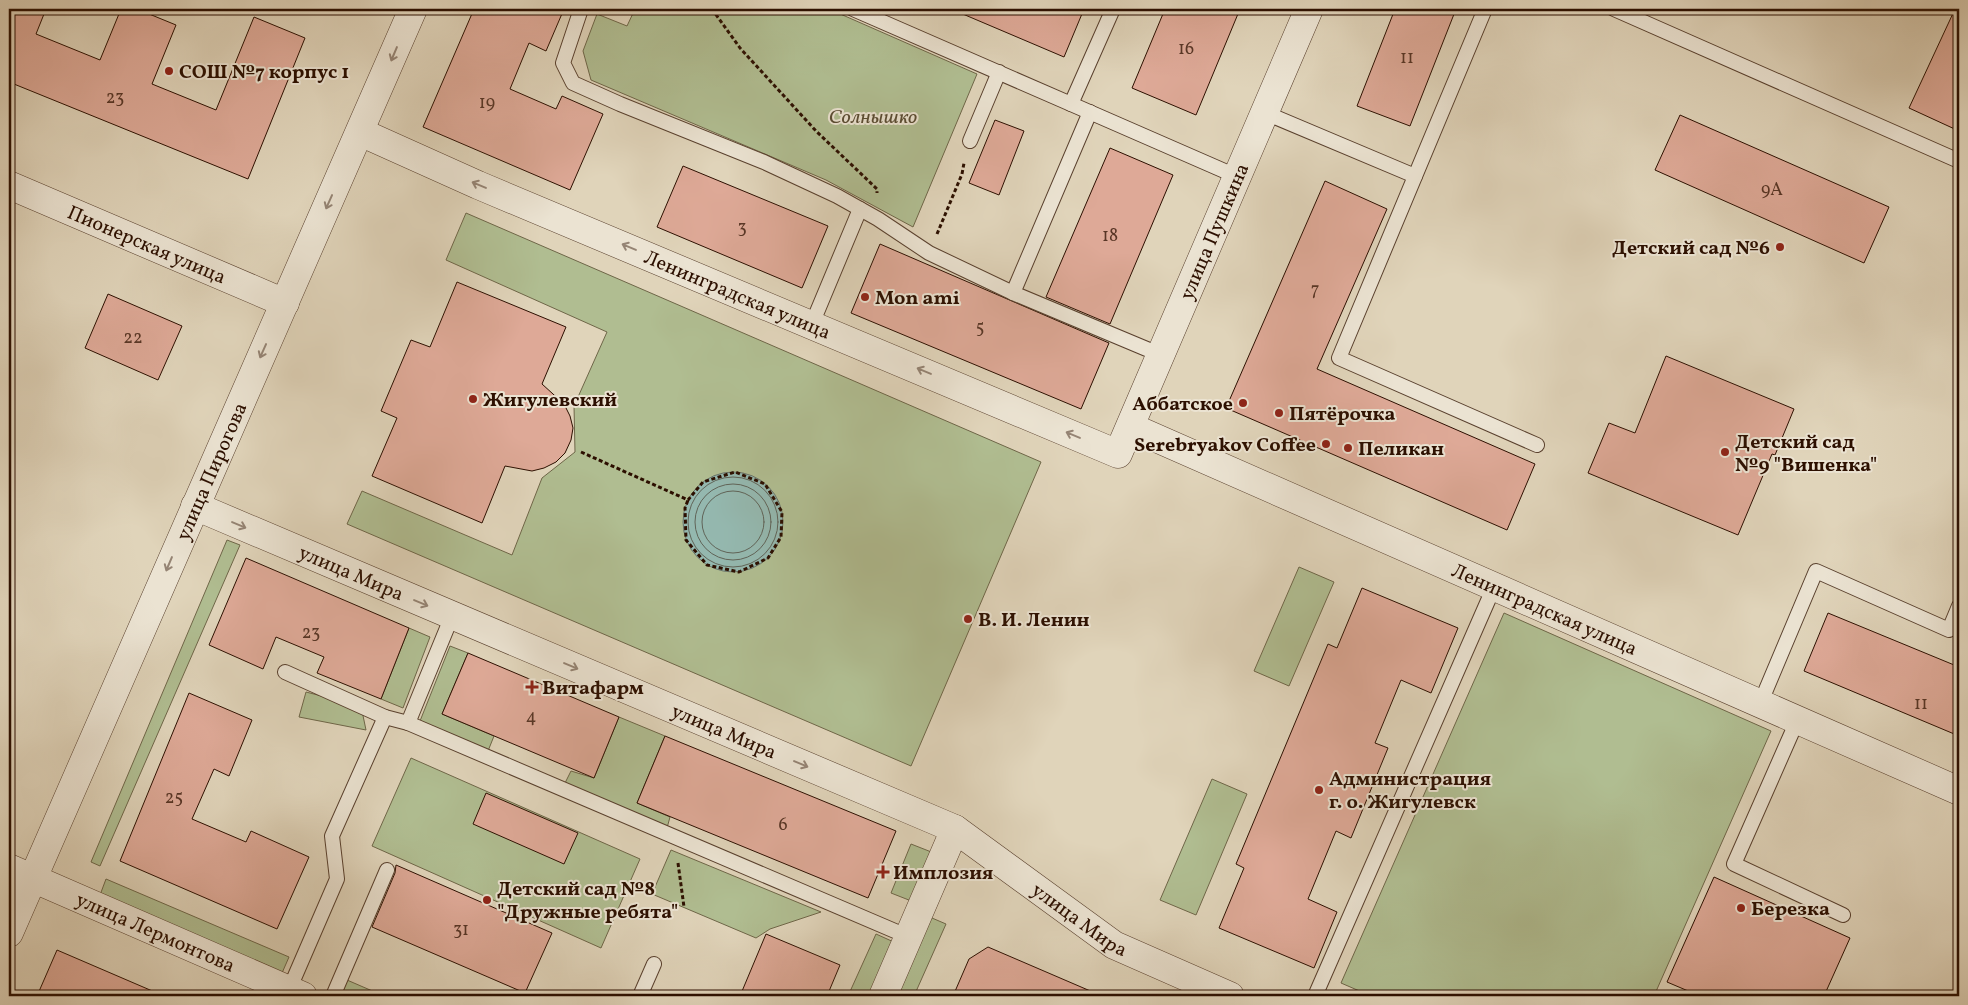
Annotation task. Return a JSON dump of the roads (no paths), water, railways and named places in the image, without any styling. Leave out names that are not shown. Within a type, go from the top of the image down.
[{"type":"street","name":"улица Пирогова","points":[[9,934],[194,506],[413,9]]},
{"type":"street","name":"улица Пушкина","points":[[1118,454],[1263,112],[1309,9]]},
{"type":"street","name":"Ленинградская улица","points":[[360,132],[478,185],[1118,454]]},
{"type":"street","name":"Пионерская улица","points":[[9,185],[285,303]]},
{"type":"street","name":"Ленинградская улица","points":[[1131,427],[1959,791]]},
{"type":"street","name":"улица Мира","points":[[194,506],[956,829],[1114,945],[1230,996]]},
{"type":"street","points":[[883,996],[956,829]]},
{"type":"street","name":"улица Лермонтова","points":[[9,868],[296,993]]},
{"type":"lane","points":[[581,9],[562,63],[573,83],[764,162],[837,196],[878,219],[929,253],[1013,293],[1161,356]]},
{"type":"lane","points":[[853,9],[1236,176]]},
{"type":"lane","points":[[1071,104],[1113,9]]},
{"type":"lane","points":[[1485,9],[1339,358],[1537,445]]},
{"type":"lane","points":[[1614,9],[1959,161]]},
{"type":"lane","points":[[970,141],[999,72]]},
{"type":"lane","points":[[1013,293],[1090,112]]},
{"type":"lane","points":[[1263,112],[1415,176]]},
{"type":"lane","points":[[812,324],[860,209]]},
{"type":"lane","points":[[1760,704],[1816,571],[1949,630],[1959,606]]},
{"type":"lane","points":[[1315,996],[1494,587]]},
{"type":"lane","points":[[408,723],[452,616]]},
{"type":"lane","points":[[285,672],[385,717],[408,723],[909,937]]},
{"type":"lane","points":[[296,993],[337,879],[332,836],[385,717]]},
{"type":"lane","points":[[1797,721],[1734,864],[1843,915]]},
{"type":"lane","points":[[333,996],[387,870]]},
{"type":"lane","points":[[640,996],[654,964]]},
{"type":"water","points":[[733,472],[752,476],[768,487],[779,503],[783,522],[779,541],[768,557],[752,568],[733,572],[714,568],[698,557],[687,541],[683,522],[687,503],[698,487],[714,476]]},
{"type":"place","name":"СОШ №7 корпус 1","points":[[169,71]]},
{"type":"place","name":"Детский сад №6","points":[[1780,247]]},
{"type":"place","name":"Mon ami","points":[[865,297]]},
{"type":"place","name":"Жигулевский","points":[[473,399]]},
{"type":"place","name":"Аббатское","points":[[1243,403]]},
{"type":"place","name":"Пятёрочка","points":[[1279,413]]},
{"type":"place","name":"Serebryakov Coffee","points":[[1326,444]]},
{"type":"place","name":"Пеликан","points":[[1348,448]]},
{"type":"place","name":"Детский сад №9 \"Вишенка\"","points":[[1725,452]]},
{"type":"place","name":"В. И. Ленин","points":[[968,619]]},
{"type":"place","name":"Витафарм","points":[[532,687]]},
{"type":"place","name":"Администрация г. о. Жигулевск","points":[[1319,790]]},
{"type":"place","name":"Имплозия","points":[[883,872]]},
{"type":"place","name":"Детский сад №8 \"Дружные ребята\"","points":[[487,900]]},
{"type":"place","name":"Березка","points":[[1741,908]]},
{"type":"park label","name":"Солнышко","points":[[873,116]]}]
